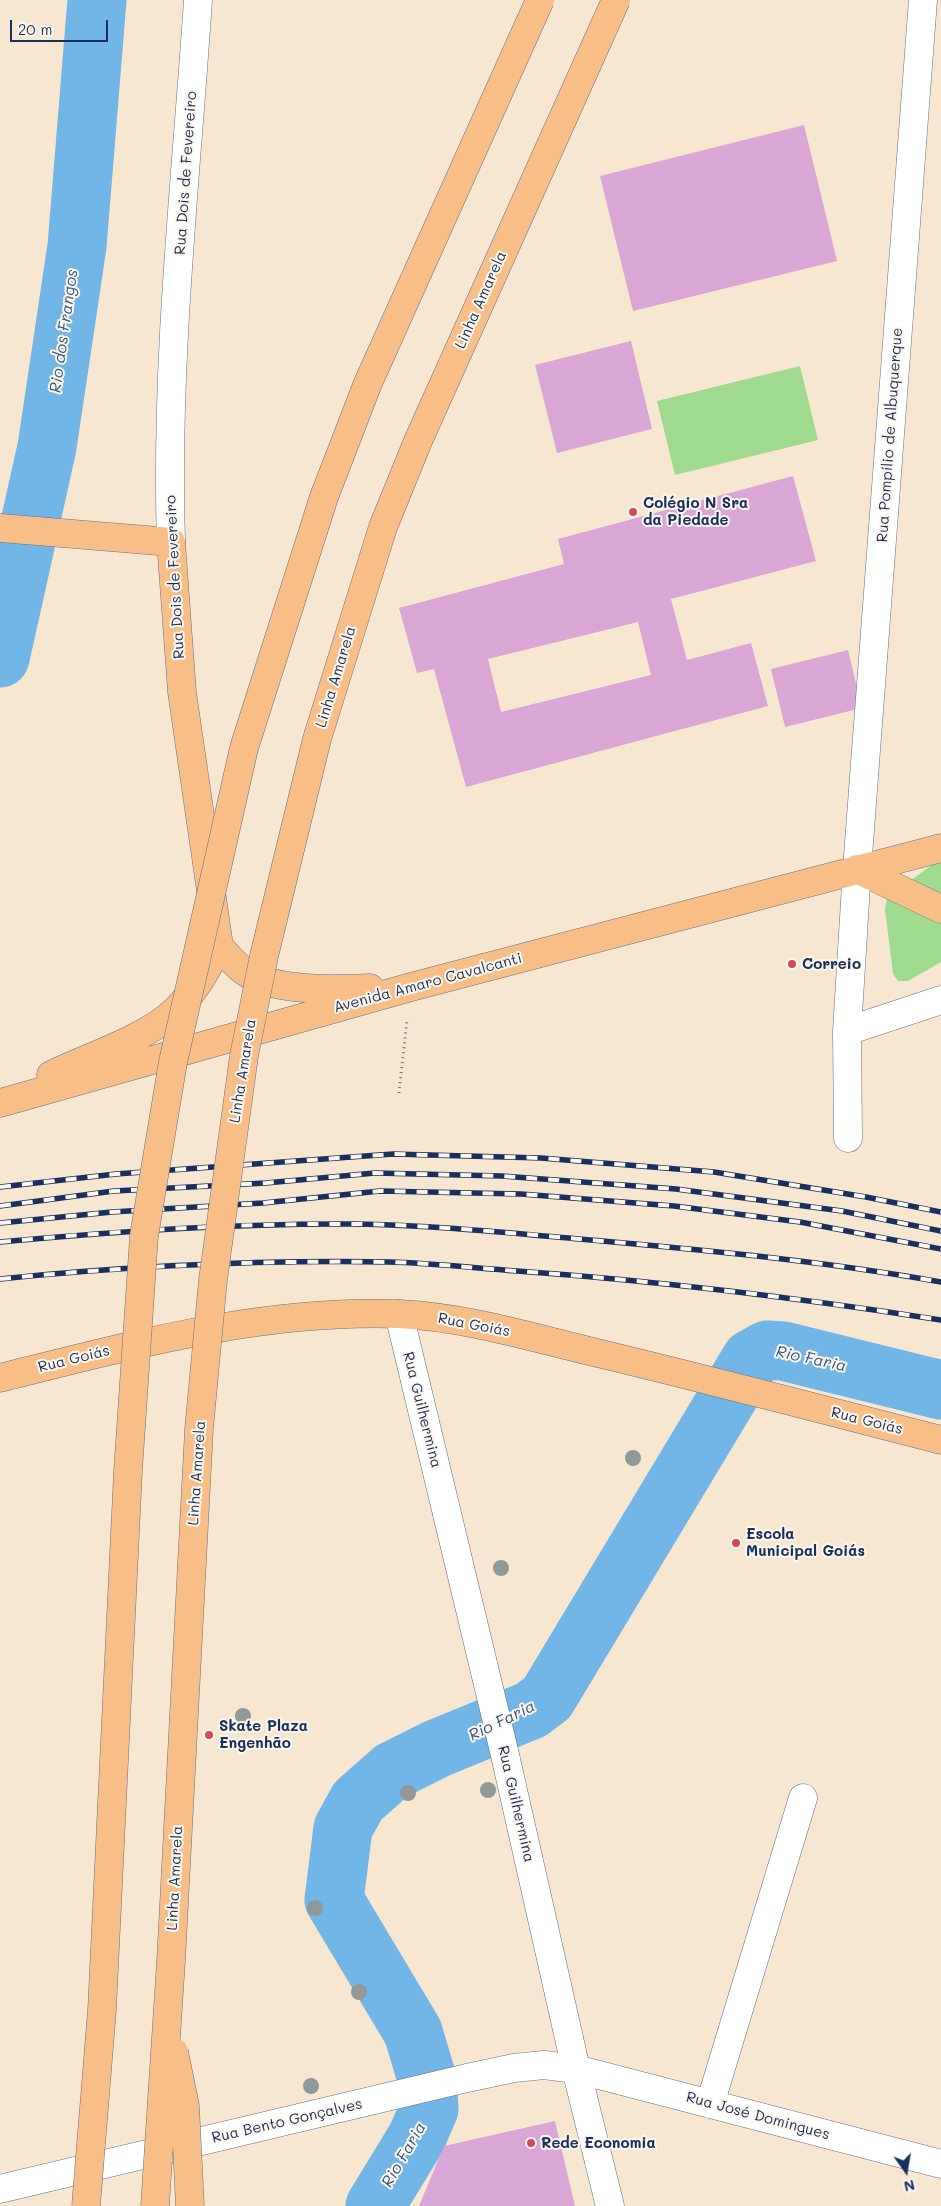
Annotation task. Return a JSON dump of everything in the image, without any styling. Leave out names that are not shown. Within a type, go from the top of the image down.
[{"type":"main road","points":[[86,2206],[102,2010],[128,1472],[144,1246],[173,1062],[244,748],[324,497],[368,383],[540,0]]},
{"type":"main road","name":"Linha Amarela","points":[[155,2206],[199,1429],[213,1280],[244,1056],[264,956],[317,739],[383,527],[418,441],[616,0]]},
{"type":"main road","points":[[0,528],[171,542]]},
{"type":"main road","name":"Rua Dois de Fevereiro","points":[[171,542],[182,692],[219,946]]},
{"type":"main road","name":"Avenida Amaro Cavalcanti","points":[[0,1103],[411,987],[941,848]]},
{"type":"main road","points":[[857,869],[941,909]]},
{"type":"main road","points":[[0,1098],[147,1030],[167,1017],[186,1000],[207,970],[219,946],[245,972],[268,983],[336,990],[411,987]]},
{"type":"main road","name":"Rua Goiás","points":[[0,1378],[166,1336],[239,1323],[301,1317],[399,1314],[434,1317],[495,1328],[670,1370],[941,1440]]},
{"type":"main road","points":[[166,2021],[185,2106],[190,2206]]},
{"type":"street","name":"Rua Dois de Fevereiro","points":[[171,542],[169,464],[171,384],[198,0]]},
{"type":"street","name":"Rua Pompílio de Albuquerque","points":[[848,1138],[847,1031],[857,869],[923,0]]},
{"type":"street","points":[[847,1031],[941,1000]]},
{"type":"street","name":"Rua Guilhermina","points":[[399,1314],[505,1755],[576,2069],[610,2206]]},
{"type":"street","points":[[710,2104],[803,1798]]},
{"type":"street","name":"Rua Bento Gonçalves","points":[[0,2189],[514,2068],[544,2065],[576,2069]]},
{"type":"street","name":"Rua José Domingues","points":[[576,2069],[941,2164]]},
{"type":"path","points":[[400,1093],[411,987]]},
{"type":"green space","points":[[800,366],[818,440],[675,475],[657,401]]},
{"type":"green space","points":[[941,860],[941,962],[908,981],[898,981],[893,974],[885,909],[887,898]]},
{"type":"building","points":[[804,125],[837,261],[633,311],[600,176]]},
{"type":"building","points":[[631,341],[652,429],[557,453],[535,365]]},
{"type":"building","points":[[793,476],[816,561],[671,599],[687,660],[751,643],[768,706],[466,787],[434,669],[417,673],[399,608],[564,564],[558,539]],"holes":[[[638,622],[651,675],[501,712],[488,659]]]},
{"type":"building","points":[[848,650],[862,708],[785,727],[771,669]]},
{"type":"building","points":[[555,2121],[575,2206],[419,2206],[444,2146]]},
{"type":"waterway","name":"Rio dos Frangos","points":[[0,658],[47,447],[77,246],[97,0]]},
{"type":"waterway","name":"Rio Faria","points":[[375,2206],[417,2137],[429,2109],[427,2079],[413,2032],[334,1900],[343,1828],[358,1801],[392,1771],[436,1749],[531,1710],[547,1698],[751,1359],[767,1350],[783,1351],[941,1390]]},
{"type":"railway","points":[[0,1187],[116,1174],[393,1154],[541,1158],[714,1172],[866,1197],[941,1212]]},
{"type":"railway","points":[[0,1206],[114,1191],[266,1183],[375,1173],[502,1176],[676,1189],[842,1211],[941,1231]]},
{"type":"railway","points":[[0,1223],[112,1212],[263,1203],[380,1191],[521,1194],[674,1206],[800,1222],[941,1249]]},
{"type":"railway","points":[[0,1242],[89,1234],[222,1226],[311,1224],[417,1226],[729,1253],[814,1263],[941,1282]]},
{"type":"railway","points":[[0,1279],[194,1265],[292,1262],[437,1264],[676,1285],[782,1297],[941,1320]]},
{"type":"place","name":"Colégio N Sra da Piedade","points":[[633,512]]},
{"type":"place","name":"Correio","points":[[792,964]]},
{"type":"place","name":"Escola Municipal Goiás","points":[[736,1543]]},
{"type":"place","name":"Skate Plaza Engenhão","points":[[209,1735]]},
{"type":"place","name":"Rede Economia","points":[[531,2143]]}]
